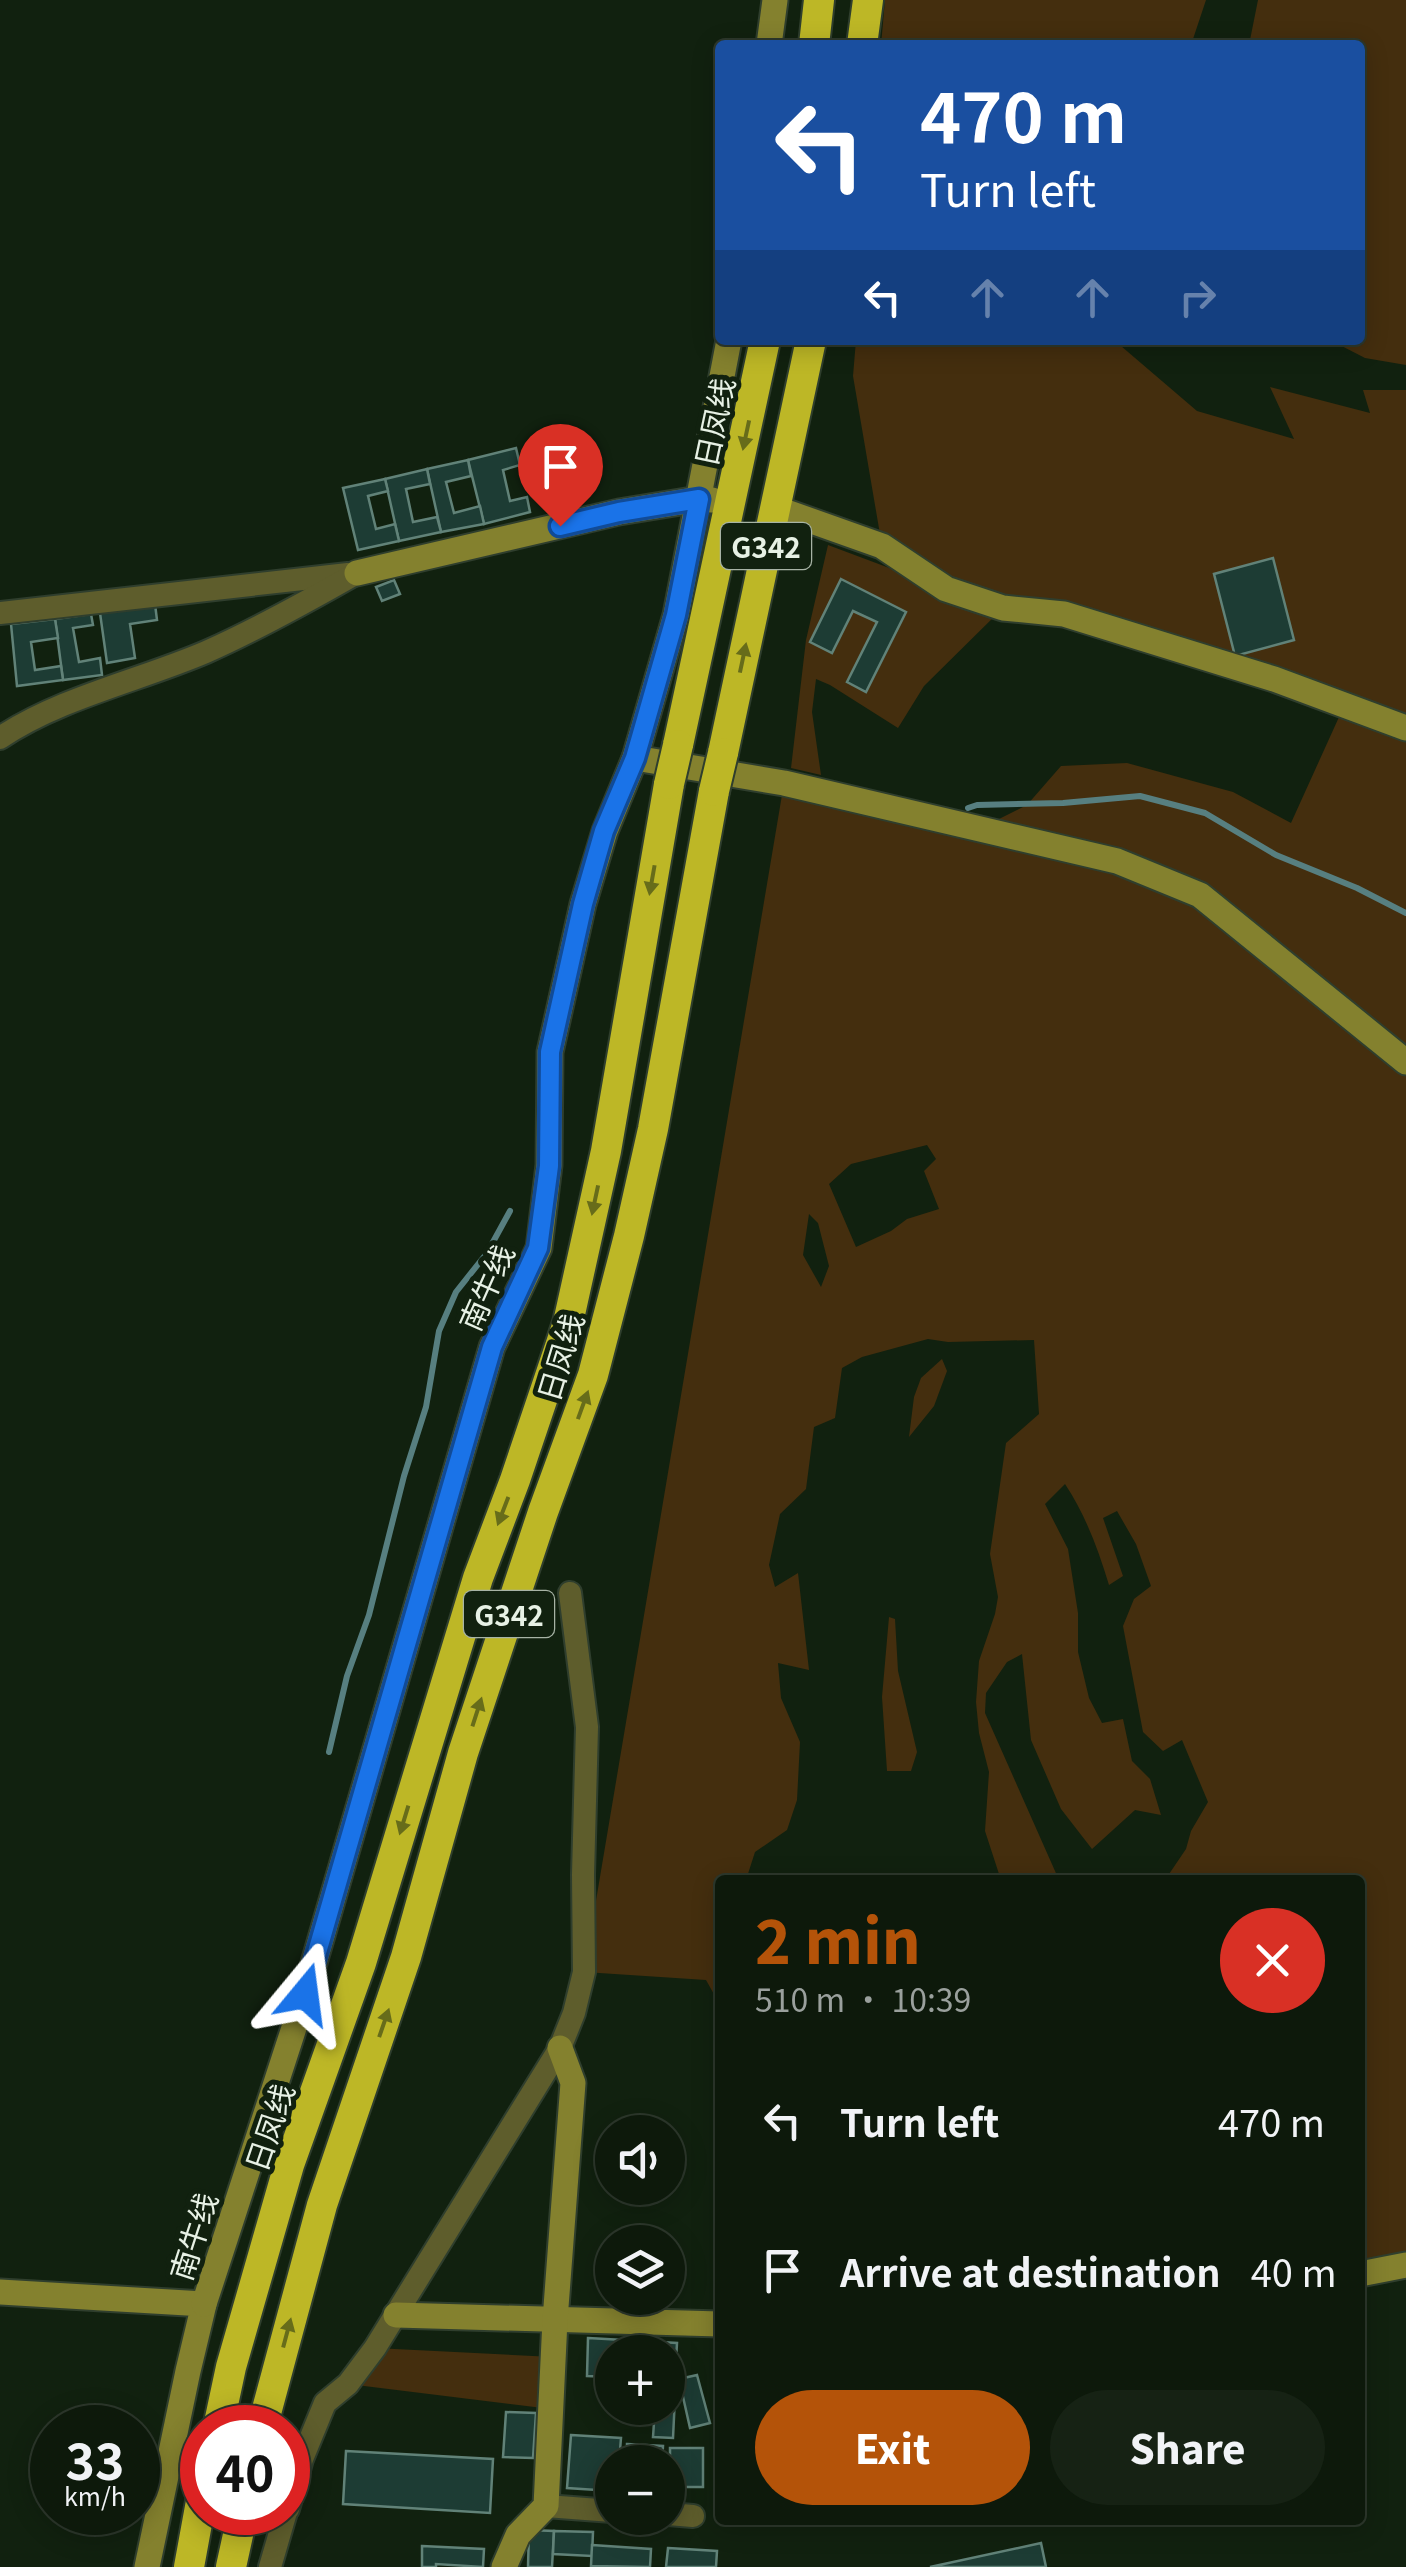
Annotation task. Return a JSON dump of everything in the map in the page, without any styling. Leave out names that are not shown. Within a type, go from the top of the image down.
[{"type":"highway","points":[[815,40],[819,0]]},
{"type":"highway","points":[[863,40],[868,0]]},
{"type":"highway","name":"日凤线","points":[[223,2405],[289,2166],[361,1963],[478,1578],[568,1322],[606,1151],[669,784],[764,345]]},
{"type":"highway","name":"日凤线","points":[[268,2405],[322,2205],[406,1957],[464,1754],[543,1512],[594,1375],[653,1130],[714,792],[809,345]]},
{"type":"highway","points":[[189,2567],[195,2535]]},
{"type":"highway","points":[[231,2567],[237,2535]]},
{"type":"street","points":[[770,40],[774,0]]},
{"type":"street","name":"南牛线","points":[[147,2567],[204,2304],[305,1994],[492,1347],[538,1248],[549,1166],[550,1052],[583,904],[604,831],[635,758],[676,615],[728,345]]},
{"type":"street","points":[[0,613],[357,573],[619,512],[699,499],[732,501]]},
{"type":"street","points":[[775,508],[882,546],[946,589],[1003,608],[1064,614],[1274,679],[1406,728]]},
{"type":"street","points":[[0,738],[59,708],[206,652],[357,573]]},
{"type":"street","points":[[635,758],[784,783],[1117,862],[1200,896],[1406,1062]]},
{"type":"street","points":[[310,2440],[325,2404],[348,2384],[376,2348],[560,2048],[574,2013],[584,1972],[582,1875],[587,1727],[570,1593]]},
{"type":"street","points":[[504,2567],[518,2535],[546,2506],[573,2083],[560,2048]]},
{"type":"street","points":[[1365,2273],[1406,2266]]},
{"type":"street","points":[[0,2292],[204,2304]]},
{"type":"street","points":[[396,2315],[715,2324]]},
{"type":"street","points":[[546,2506],[595,2510]]},
{"type":"street","points":[[685,2515],[693,2516]]},
{"type":"street","points":[[270,2567],[280,2535]]},
{"type":"shaded area","points":[[885,0],[1206,0],[1193,40],[881,40]]},
{"type":"shaded area","points":[[1258,0],[1406,0],[1406,365],[1365,358],[1340,345],[1365,345],[1365,40],[1250,40]]},
{"type":"shaded area","points":[[856,345],[1120,345],[1197,411],[1294,439],[1270,387],[1370,413],[1363,390],[1406,390],[1406,2265],[1365,2273],[1365,1875],[1168,1875],[1186,1849],[1191,1831],[1208,1802],[1182,1740],[1163,1751],[1143,1732],[1123,1626],[1134,1599],[1151,1586],[1136,1544],[1117,1511],[1103,1518],[1123,1576],[1109,1585],[1091,1533],[1065,1484],[1045,1504],[1068,1549],[1078,1613],[1078,1652],[1089,1698],[1102,1723],[1123,1719],[1132,1761],[1150,1779],[1161,1815],[1135,1810],[1092,1849],[1061,1809],[1031,1740],[1022,1654],[1007,1662],[986,1693],[985,1713],[1057,1875],[999,1874],[985,1831],[989,1772],[976,1702],[979,1661],[998,1597],[990,1554],[1006,1443],[1039,1414],[1034,1340],[928,1339],[862,1357],[842,1368],[835,1418],[814,1427],[806,1489],[780,1514],[769,1565],[775,1587],[798,1573],[809,1670],[778,1663],[781,1698],[800,1742],[797,1800],[787,1830],[755,1852],[748,1875],[715,1875],[715,1996],[706,1980],[584,1972],[784,783],[981,828],[1027,805],[1061,766],[1127,763],[1233,792],[1291,823],[1344,706],[1003,608],[924,686],[898,728],[816,679],[812,712],[821,775],[791,768],[806,640],[828,545],[940,587],[882,546],[853,376]],"holes":[[[927,1145],[936,1159],[924,1171],[939,1209],[907,1219],[856,1247],[829,1184],[851,1164]],[[809,1214],[818,1223],[829,1266],[821,1287],[803,1255]]]},
{"type":"shaded area","points":[[942,1359],[947,1371],[934,1406],[909,1437],[914,1397],[921,1378]]},
{"type":"shaded area","points":[[889,1617],[895,1619],[898,1671],[917,1752],[911,1771],[887,1771],[882,1697]]},
{"type":"shaded area","points":[[375,2348],[553,2357],[551,2409],[348,2384]]},
{"type":"building","points":[[516,448],[520,465],[503,470],[510,501],[527,497],[530,512],[484,524],[468,460]]},
{"type":"building","points":[[468,460],[471,476],[446,482],[454,513],[480,506],[484,524],[441,532],[427,469]]},
{"type":"building","points":[[427,469],[430,484],[406,489],[413,522],[437,517],[441,532],[399,541],[385,479]]},
{"type":"building","points":[[385,479],[388,491],[368,496],[376,529],[395,524],[399,541],[358,550],[343,488]]},
{"type":"building","points":[[1273,558],[1294,640],[1235,656],[1214,574]]},
{"type":"building","points":[[841,579],[906,612],[866,692],[847,682],[877,622],[853,611],[832,653],[810,642]]},
{"type":"building","points":[[394,580],[400,594],[382,601],[376,587]]},
{"type":"building","points":[[155,604],[157,620],[130,624],[135,658],[107,663],[100,613]]},
{"type":"building","points":[[91,614],[93,625],[73,628],[79,662],[100,658],[102,675],[63,680],[55,619]]},
{"type":"building","points":[[55,619],[58,638],[31,642],[35,670],[61,666],[63,680],[17,686],[11,624]]},
{"type":"building","points":[[588,2338],[595,2338],[595,2376],[587,2376]]},
{"type":"building","points":[[697,2375],[710,2423],[690,2428],[685,2378]]},
{"type":"building","points":[[506,2412],[536,2413],[533,2458],[503,2457]]},
{"type":"building","points":[[654,2425],[674,2425],[673,2438],[653,2437]]},
{"type":"building","points":[[571,2435],[621,2438],[620,2445],[595,2445],[595,2490],[567,2488]]},
{"type":"building","points":[[685,2448],[703,2448],[703,2487],[685,2487]]},
{"type":"building","points":[[346,2451],[493,2459],[490,2513],[343,2504]]},
{"type":"building","points":[[529,2530],[554,2531],[552,2567],[528,2567]]},
{"type":"building","points":[[554,2531],[593,2532],[592,2556],[553,2554]]},
{"type":"building","points":[[1041,2543],[1046,2567],[930,2567]]},
{"type":"building","points":[[592,2545],[651,2549],[650,2567],[591,2566]]},
{"type":"building","points":[[422,2546],[484,2549],[483,2567],[422,2567]]},
{"type":"building","points":[[668,2548],[717,2551],[716,2567],[666,2567]]},
{"type":"waterway","points":[[968,808],[1140,796],[1205,813],[1276,855],[1406,913]]},
{"type":"waterway","points":[[329,1752],[347,1676],[369,1615],[426,1407],[439,1331],[456,1292],[487,1253],[510,1211]]},
{"type":"route","points":[[305,1994],[492,1347],[538,1248],[549,1166],[550,1052],[583,904],[604,831],[635,758],[676,615],[699,499],[560,526]]}]
